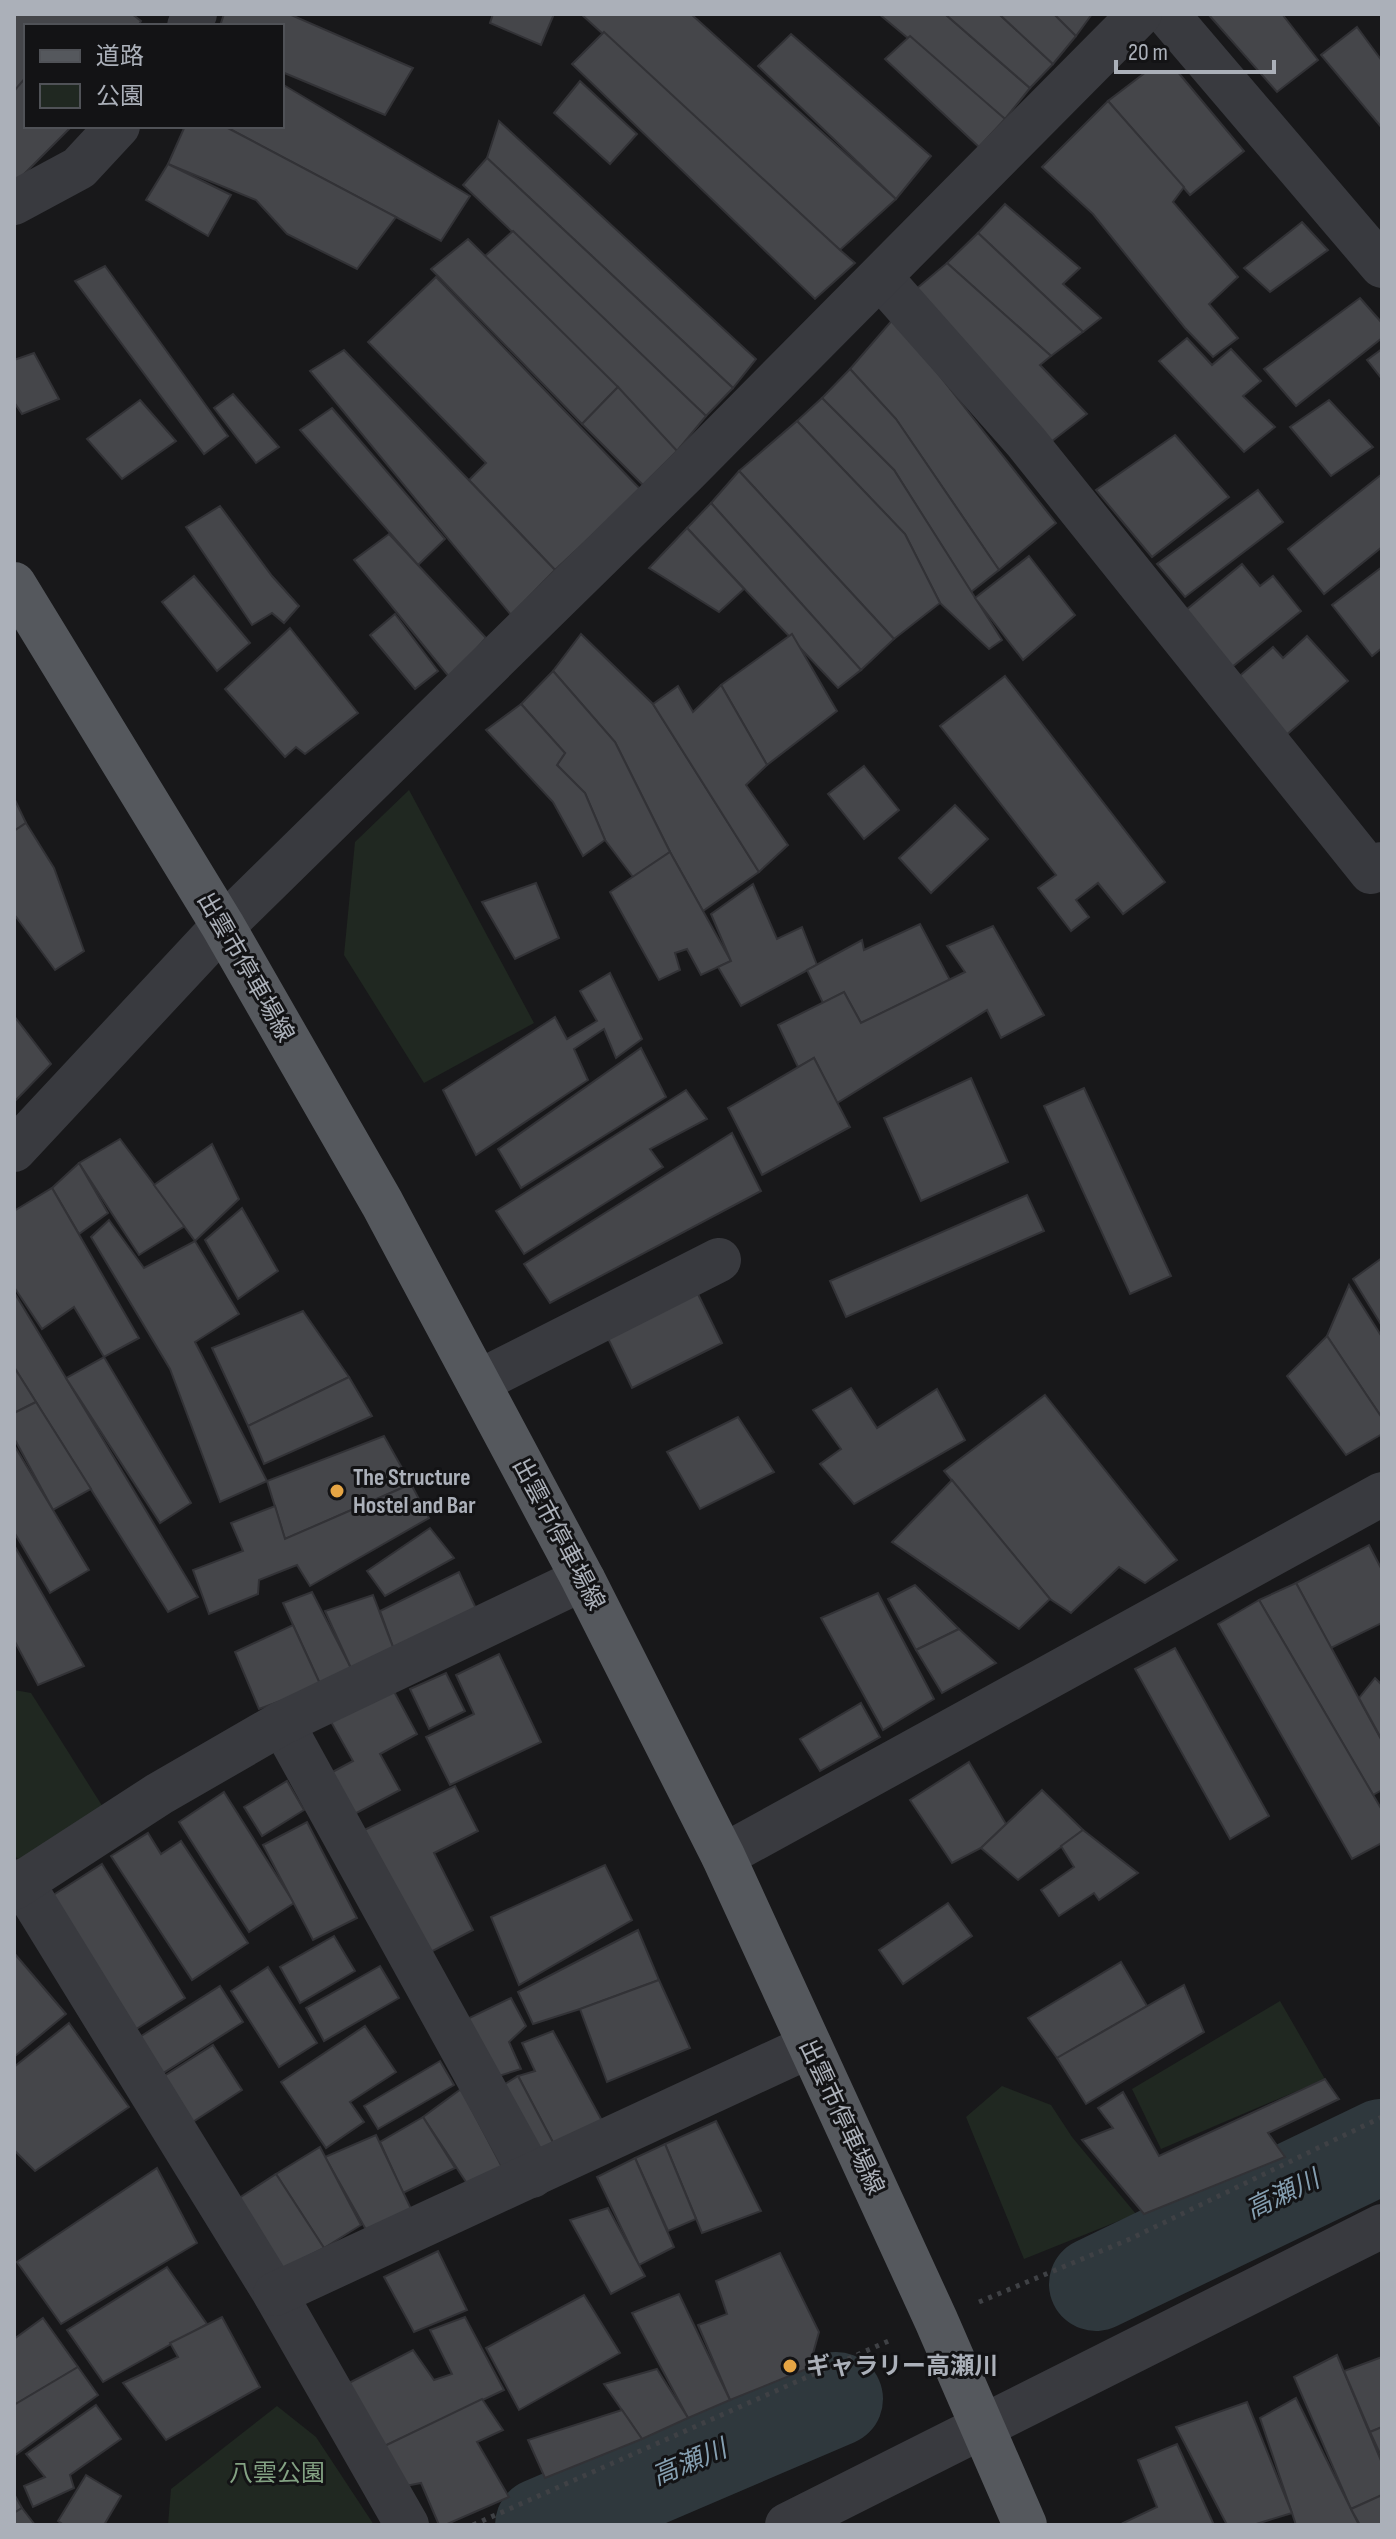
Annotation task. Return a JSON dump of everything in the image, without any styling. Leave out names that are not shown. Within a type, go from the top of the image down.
[{"type":"main road","name":"出雲市停車場線","points":[[14,584],[223,926],[382,1203],[583,1579],[723,1856],[1025,2525]]},
{"type":"street","points":[[14,1150],[223,926],[675,483],[1140,14]]},
{"type":"street","points":[[1167,14],[1382,266]]},
{"type":"street","points":[[14,203],[79,168],[116,128]]},
{"type":"street","points":[[880,277],[1026,442],[1371,872],[1382,864]]},
{"type":"street","points":[[478,1382],[719,1260]]},
{"type":"street","points":[[723,1856],[1382,1494]]},
{"type":"street","points":[[407,2525],[275,2294],[18,1884],[159,1794],[282,1723],[583,1579]]},
{"type":"street","points":[[282,1723],[532,2176]]},
{"type":"street","points":[[275,2294],[810,2046]]},
{"type":"street","points":[[787,2525],[1382,2226]]},
{"type":"green space","points":[[409,790],[534,1023],[424,1083],[344,955],[355,842]]},
{"type":"green space","points":[[14,1690],[31,1693],[106,1812],[23,1866],[14,1854]]},
{"type":"green space","points":[[1280,2001],[1325,2079],[1161,2149],[1132,2089]]},
{"type":"green space","points":[[1002,2086],[1051,2105],[1072,2137],[1136,2214],[1024,2259],[966,2117]]},
{"type":"green space","name":"八雲公園","points":[[277,2406],[316,2437],[374,2525],[168,2525],[171,2489]]},
{"type":"building","points":[[14,14],[132,14],[141,21],[139,24],[24,24],[24,80],[14,93]]},
{"type":"building","points":[[224,14],[289,14],[413,68],[385,115],[284,73],[284,24],[221,24]]},
{"type":"building","points":[[493,14],[554,14],[541,45],[490,23]]},
{"type":"building","points":[[581,14],[691,14],[896,199],[840,250]]},
{"type":"building","points":[[879,14],[945,14],[1030,88],[1005,119]]},
{"type":"building","points":[[945,14],[999,14],[1053,64],[1030,88]]},
{"type":"building","points":[[999,14],[1054,14],[1076,36],[1053,64]]},
{"type":"building","points":[[1054,14],[1092,14],[1076,36]]},
{"type":"building","points":[[1208,14],[1282,14],[1318,60],[1277,92]]},
{"type":"building","points":[[1357,27],[1382,61],[1382,128],[1321,55]]},
{"type":"building","points":[[604,32],[855,263],[815,299],[572,64]]},
{"type":"building","points":[[791,34],[931,156],[896,199],[758,66]]},
{"type":"building","points":[[910,36],[1005,119],[979,147],[885,59]]},
{"type":"building","points":[[1177,71],[1244,151],[1190,195],[1108,101],[1146,72]]},
{"type":"building","points":[[24,79],[24,128],[70,128],[16,182],[14,180],[14,91]]},
{"type":"building","points":[[580,81],[637,134],[610,164],[554,113]]},
{"type":"building","points":[[284,85],[470,196],[441,241],[228,128],[284,128]]},
{"type":"building","points":[[1108,101],[1184,187],[1173,202],[1238,277],[1209,304],[1238,338],[1213,357],[1185,328],[1093,214],[1042,167]]},
{"type":"building","points":[[499,121],[756,359],[733,388],[487,158]]},
{"type":"building","points":[[184,128],[228,128],[396,217],[357,269],[287,234],[256,200],[168,164]]},
{"type":"building","points":[[487,158],[733,388],[706,416],[463,185]]},
{"type":"building","points":[[168,164],[231,195],[208,236],[146,200]]},
{"type":"building","points":[[1005,204],[1080,268],[1063,284],[1101,318],[1083,332],[978,233]]},
{"type":"building","points":[[1302,222],[1328,250],[1270,292],[1244,268]]},
{"type":"building","points":[[513,231],[706,416],[677,451],[485,256]]},
{"type":"building","points":[[978,233],[1083,332],[1051,356],[947,263]]},
{"type":"building","points":[[468,239],[618,387],[582,424],[431,269]]},
{"type":"building","points":[[947,263],[1051,356],[1040,365],[1087,414],[1051,442],[910,294]]},
{"type":"building","points":[[105,266],[228,436],[204,454],[75,281]]},
{"type":"building","points":[[436,277],[641,490],[555,570],[469,480],[486,463],[368,342]]},
{"type":"building","points":[[1360,298],[1382,323],[1382,338],[1296,406],[1264,369]]},
{"type":"building","points":[[894,318],[1056,523],[999,570],[896,419],[850,369]]},
{"type":"building","points":[[1187,338],[1212,365],[1231,349],[1261,381],[1243,396],[1275,427],[1244,452],[1159,361]]},
{"type":"building","points":[[1382,349],[1382,379],[1367,360]]},
{"type":"building","points":[[344,350],[555,570],[511,615],[310,371]]},
{"type":"building","points":[[34,353],[59,399],[22,414],[14,402],[14,360]]},
{"type":"building","points":[[850,369],[896,419],[999,570],[971,592],[894,470],[822,398]]},
{"type":"building","points":[[618,387],[677,451],[643,485],[582,424]]},
{"type":"building","points":[[233,394],[279,447],[256,463],[214,408]]},
{"type":"building","points":[[822,398],[894,470],[1002,640],[989,649],[940,603],[905,534],[797,421]]},
{"type":"building","points":[[140,400],[176,441],[122,479],[87,439]]},
{"type":"building","points":[[1329,400],[1373,447],[1331,476],[1290,427]]},
{"type":"building","points":[[332,408],[445,539],[418,565],[300,430]]},
{"type":"building","points":[[797,421],[905,534],[940,603],[894,639],[739,471]]},
{"type":"building","points":[[1175,435],[1229,497],[1152,557],[1096,490]]},
{"type":"building","points":[[739,471],[894,639],[861,670],[711,503]]},
{"type":"building","points":[[1382,474],[1382,547],[1324,594],[1288,549]]},
{"type":"building","points":[[1258,490],[1283,522],[1185,597],[1157,564]]},
{"type":"building","points":[[711,503],[861,670],[838,688],[687,528]]},
{"type":"building","points":[[220,506],[272,576],[299,606],[284,623],[272,613],[252,625],[186,527]]},
{"type":"building","points":[[687,528],[744,589],[719,612],[649,568]]},
{"type":"building","points":[[389,534],[486,638],[450,678],[354,560]]},
{"type":"building","points":[[1029,556],[1075,615],[1023,660],[975,598]]},
{"type":"building","points":[[1242,564],[1260,586],[1273,576],[1301,611],[1232,667],[1186,610]]},
{"type":"building","points":[[1382,567],[1382,648],[1372,656],[1332,605]]},
{"type":"building","points":[[194,576],[250,643],[217,671],[162,602]]},
{"type":"building","points":[[395,614],[438,671],[415,689],[370,635]]},
{"type":"building","points":[[290,628],[358,713],[305,754],[296,747],[285,757],[225,689]]},
{"type":"building","points":[[581,634],[653,704],[759,872],[703,911],[615,742],[553,671]]},
{"type":"building","points":[[792,634],[837,711],[767,765],[721,685]]},
{"type":"building","points":[[1307,636],[1348,681],[1284,737],[1235,680],[1273,647],[1283,658]]},
{"type":"building","points":[[553,671],[615,742],[670,852],[633,877],[605,840],[585,793],[557,765],[565,753],[521,704]]},
{"type":"building","points":[[1005,676],[1165,882],[1123,914],[1098,883],[1076,900],[1089,917],[1071,931],[1038,888],[1056,875],[940,726]]},
{"type":"building","points":[[721,685],[767,765],[746,785],[788,845],[759,872],[653,704],[678,686],[693,712]]},
{"type":"building","points":[[521,704],[565,753],[557,765],[585,793],[605,840],[583,856],[553,802],[486,730]]},
{"type":"building","points":[[864,766],[899,810],[864,839],[828,794]]},
{"type":"building","points":[[14,798],[26,823],[14,831]]},
{"type":"building","points":[[955,805],[988,839],[931,893],[899,858]]},
{"type":"building","points":[[26,823],[54,868],[84,951],[55,970],[14,914],[14,831]]},
{"type":"building","points":[[670,852],[731,961],[701,975],[687,949],[675,953],[680,970],[659,980],[610,892]]},
{"type":"building","points":[[536,883],[559,938],[515,959],[482,902]]},
{"type":"building","points":[[753,884],[777,939],[802,927],[817,965],[741,1006],[718,967],[731,961],[711,914]]},
{"type":"building","points":[[920,924],[950,980],[861,1023],[844,992],[823,1003],[807,970],[862,940],[864,950]]},
{"type":"building","points":[[993,926],[1044,1015],[1001,1038],[987,1010],[837,1103],[814,1058],[798,1067],[778,1025],[844,992],[861,1023],[965,972],[947,946]]},
{"type":"building","points":[[610,973],[642,1039],[616,1058],[604,1029],[574,1049],[588,1080],[476,1155],[443,1090],[555,1017],[567,1039],[597,1021],[580,991]]},
{"type":"building","points":[[14,1016],[51,1064],[14,1102]]},
{"type":"building","points":[[641,1048],[666,1097],[521,1188],[498,1149]]},
{"type":"building","points":[[814,1058],[850,1127],[762,1175],[728,1108]]},
{"type":"building","points":[[971,1078],[1008,1162],[921,1201],[884,1118]]},
{"type":"building","points":[[1084,1088],[1171,1276],[1130,1294],[1044,1106]]},
{"type":"building","points":[[686,1090],[707,1119],[650,1149],[663,1167],[524,1254],[496,1211]]},
{"type":"building","points":[[732,1133],[761,1191],[550,1303],[524,1264]]},
{"type":"building","points":[[120,1139],[185,1226],[139,1255],[79,1163]]},
{"type":"building","points":[[212,1144],[239,1199],[195,1241],[154,1185]]},
{"type":"building","points":[[79,1163],[108,1213],[79,1234],[52,1188]]},
{"type":"building","points":[[52,1188],[139,1338],[104,1357],[74,1307],[42,1329],[14,1287],[14,1211]]},
{"type":"building","points":[[1027,1195],[1044,1231],[846,1317],[830,1281]]},
{"type":"building","points":[[242,1208],[278,1271],[238,1299],[205,1240]]},
{"type":"building","points":[[109,1220],[144,1268],[195,1241],[239,1314],[195,1342],[267,1481],[220,1502],[170,1369],[91,1237]]},
{"type":"building","points":[[1382,1258],[1382,1326],[1353,1279]]},
{"type":"building","points":[[693,1284],[722,1343],[632,1388],[603,1328]]},
{"type":"building","points":[[1349,1285],[1382,1337],[1382,1418],[1327,1336]]},
{"type":"building","points":[[14,1292],[198,1597],[168,1612],[14,1367]]},
{"type":"building","points":[[303,1311],[349,1377],[248,1426],[212,1348]]},
{"type":"building","points":[[1327,1336],[1382,1418],[1382,1434],[1346,1455],[1287,1376]]},
{"type":"building","points":[[104,1357],[191,1503],[160,1523],[66,1378]]},
{"type":"building","points":[[14,1367],[36,1402],[14,1413]]},
{"type":"building","points":[[349,1377],[372,1416],[264,1464],[248,1426]]},
{"type":"building","points":[[851,1388],[877,1428],[937,1389],[965,1440],[854,1504],[820,1464],[841,1449],[813,1410]]},
{"type":"building","points":[[1045,1395],[1177,1560],[1145,1583],[1119,1567],[1071,1613],[1050,1599],[944,1471]]},
{"type":"building","points":[[36,1402],[91,1489],[53,1510],[14,1438],[14,1413]]},
{"type":"building","points":[[738,1417],[774,1472],[700,1509],[667,1452]]},
{"type":"building","points":[[384,1436],[411,1484],[285,1539],[267,1481]]},
{"type":"building","points":[[14,1445],[89,1570],[50,1593],[14,1532]]},
{"type":"building","points":[[952,1480],[1050,1599],[1019,1629],[892,1542]]},
{"type":"building","points":[[411,1484],[429,1518],[310,1586],[297,1565],[259,1580],[258,1594],[209,1614],[193,1570],[243,1551],[231,1523],[275,1506],[285,1539]]},
{"type":"building","points":[[430,1528],[454,1558],[385,1596],[367,1571]]},
{"type":"building","points":[[14,1545],[84,1666],[38,1685],[14,1640]]},
{"type":"building","points":[[1369,1545],[1382,1570],[1382,1623],[1331,1648],[1296,1583]]},
{"type":"building","points":[[459,1572],[480,1617],[396,1655],[380,1611]]},
{"type":"building","points":[[1296,1583],[1382,1741],[1382,1790],[1373,1795],[1259,1600]]},
{"type":"building","points":[[915,1585],[959,1629],[916,1650],[888,1599]]},
{"type":"building","points":[[312,1592],[351,1668],[321,1686],[283,1603]]},
{"type":"building","points":[[878,1593],[934,1699],[883,1730],[821,1618]]},
{"type":"building","points":[[373,1595],[396,1655],[351,1668],[325,1611]]},
{"type":"building","points":[[1259,1600],[1382,1810],[1382,1843],[1352,1859],[1218,1624]]},
{"type":"building","points":[[293,1625],[321,1686],[259,1709],[235,1652]]},
{"type":"building","points":[[959,1629],[996,1663],[942,1693],[916,1650]]},
{"type":"building","points":[[1175,1648],[1269,1816],[1230,1839],[1135,1669]]},
{"type":"building","points":[[499,1654],[541,1742],[450,1785],[426,1737],[474,1714],[456,1675]]},
{"type":"building","points":[[446,1673],[465,1711],[429,1729],[410,1689]]},
{"type":"building","points":[[1375,1678],[1382,1685],[1382,1740],[1359,1698]]},
{"type":"building","points":[[391,1686],[417,1734],[380,1754],[400,1790],[347,1818],[325,1776],[353,1761],[330,1720]]},
{"type":"building","points":[[861,1703],[880,1737],[820,1771],[800,1739]]},
{"type":"building","points":[[969,1762],[1006,1824],[981,1848],[952,1863],[910,1800]]},
{"type":"building","points":[[287,1781],[304,1810],[262,1836],[244,1807]]},
{"type":"building","points":[[455,1786],[478,1831],[434,1853],[473,1930],[423,1956],[354,1835]]},
{"type":"building","points":[[1042,1790],[1083,1830],[1018,1880],[981,1848]]},
{"type":"building","points":[[224,1792],[294,1903],[249,1932],[179,1822]]},
{"type":"building","points":[[307,1822],[357,1918],[313,1940],[263,1845]]},
{"type":"building","points":[[1083,1830],[1138,1873],[1099,1900],[1094,1893],[1059,1916],[1041,1890],[1074,1867],[1061,1846]]},
{"type":"building","points":[[148,1833],[161,1854],[181,1841],[248,1943],[192,1980],[111,1856]]},
{"type":"building","points":[[102,1864],[185,1998],[130,2033],[47,1899]]},
{"type":"building","points":[[605,1865],[632,1920],[519,1985],[491,1917]]},
{"type":"building","points":[[948,1903],[972,1936],[903,1984],[879,1950]]},
{"type":"building","points":[[638,1930],[659,1980],[533,2024],[518,1992]]},
{"type":"building","points":[[334,1936],[355,1971],[300,2003],[280,1967]]},
{"type":"building","points":[[14,1953],[66,2014],[14,2057]]},
{"type":"building","points":[[1121,1962],[1147,2006],[1057,2058],[1028,2018]]},
{"type":"building","points":[[380,1966],[399,1998],[324,2041],[306,2008]]},
{"type":"building","points":[[268,1967],[317,2043],[279,2067],[231,1991]]},
{"type":"building","points":[[659,1980],[690,2048],[607,2082],[580,2009]]},
{"type":"building","points":[[1184,1985],[1204,2032],[1086,2104],[1057,2058]]},
{"type":"building","points":[[220,1986],[243,2022],[157,2077],[135,2040]]},
{"type":"building","points":[[511,1998],[526,2026],[509,2042],[521,2069],[489,2079],[459,2023]]},
{"type":"building","points":[[69,2023],[129,2107],[35,2171],[14,2150],[14,2067]]},
{"type":"building","points":[[365,2026],[396,2072],[350,2102],[364,2122],[326,2148],[281,2082]]},
{"type":"building","points":[[553,2031],[606,2128],[557,2150],[518,2076],[535,2071],[522,2043]]},
{"type":"building","points":[[213,2045],[242,2090],[188,2125],[158,2080]]},
{"type":"building","points":[[440,2061],[454,2085],[378,2129],[364,2106]]},
{"type":"building","points":[[518,2076],[557,2150],[536,2162],[495,2090]]},
{"type":"building","points":[[1325,2079],[1339,2099],[1268,2133],[1285,2157],[1144,2214],[1082,2140],[1113,2128],[1098,2108],[1123,2092],[1159,2156]]},
{"type":"building","points":[[461,2089],[504,2171],[470,2188],[423,2117]]},
{"type":"building","points":[[423,2117],[455,2168],[403,2193],[380,2142]]},
{"type":"building","points":[[716,2121],[761,2211],[702,2233],[665,2144]]},
{"type":"building","points":[[376,2135],[413,2213],[369,2235],[325,2157]]},
{"type":"building","points":[[665,2144],[696,2219],[668,2231],[635,2158]]},
{"type":"building","points":[[320,2147],[361,2225],[324,2248],[276,2174]]},
{"type":"building","points":[[635,2158],[674,2247],[639,2265],[597,2177]]},
{"type":"building","points":[[157,2168],[197,2243],[61,2324],[17,2262]]},
{"type":"building","points":[[276,2174],[324,2248],[280,2271],[236,2200]]},
{"type":"building","points":[[608,2208],[645,2276],[611,2294],[570,2220]]},
{"type":"building","points":[[438,2251],[467,2310],[414,2332],[384,2277]]},
{"type":"building","points":[[780,2253],[819,2332],[809,2368],[730,2400],[698,2325],[727,2314],[716,2281]]},
{"type":"building","points":[[167,2267],[207,2324],[103,2382],[67,2330]]},
{"type":"building","points":[[679,2294],[730,2400],[688,2418],[632,2313]]},
{"type":"building","points":[[584,2295],[620,2353],[519,2410],[486,2348]]},
{"type":"building","points":[[222,2317],[260,2387],[166,2440],[123,2383],[178,2357],[170,2343]]},
{"type":"building","points":[[465,2317],[504,2390],[370,2453],[343,2386],[413,2350],[434,2380],[452,2374],[430,2330]]},
{"type":"building","points":[[43,2318],[78,2367],[14,2405],[14,2339]]},
{"type":"building","points":[[1337,2355],[1382,2463],[1382,2495],[1351,2509],[1294,2377]]},
{"type":"building","points":[[1382,2357],[1382,2427],[1370,2432],[1344,2371]]},
{"type":"building","points":[[78,2367],[98,2395],[14,2456],[14,2405]]},
{"type":"building","points":[[657,2369],[688,2418],[642,2439],[604,2384]]},
{"type":"building","points":[[1296,2398],[1359,2525],[1296,2525],[1260,2418]]},
{"type":"building","points":[[482,2399],[503,2430],[477,2442],[509,2497],[439,2525],[421,2483],[391,2489],[370,2453]]},
{"type":"building","points":[[1247,2402],[1292,2513],[1253,2525],[1227,2525],[1176,2427]]},
{"type":"building","points":[[96,2405],[121,2439],[70,2475],[74,2488],[33,2507],[24,2486],[45,2477],[26,2454]]},
{"type":"building","points":[[622,2410],[642,2439],[545,2478],[528,2440]]},
{"type":"building","points":[[1382,2427],[1382,2458],[1370,2432]]},
{"type":"building","points":[[1177,2444],[1214,2525],[1125,2525],[1123,2523],[1157,2507],[1138,2460]]},
{"type":"building","points":[[86,2475],[121,2496],[104,2525],[64,2525],[58,2521]]},
{"type":"building","points":[[14,2494],[22,2508],[14,2513]]},
{"type":"building","points":[[1382,2495],[1382,2525],[1360,2525],[1351,2509]]},
{"type":"building","points":[[22,2508],[35,2525],[14,2525],[14,2513]]},
{"type":"waterway","name":"高瀬川","points":[[1096,2284],[1382,2146]]},
{"type":"waterway","name":"高瀬川","points":[[542,2525],[836,2399]]},
{"type":"place","name":"The Structure Hostel and Bar","points":[[337,1491]]},
{"type":"place","name":"ギャラリー高瀬川","points":[[790,2366]]}]
